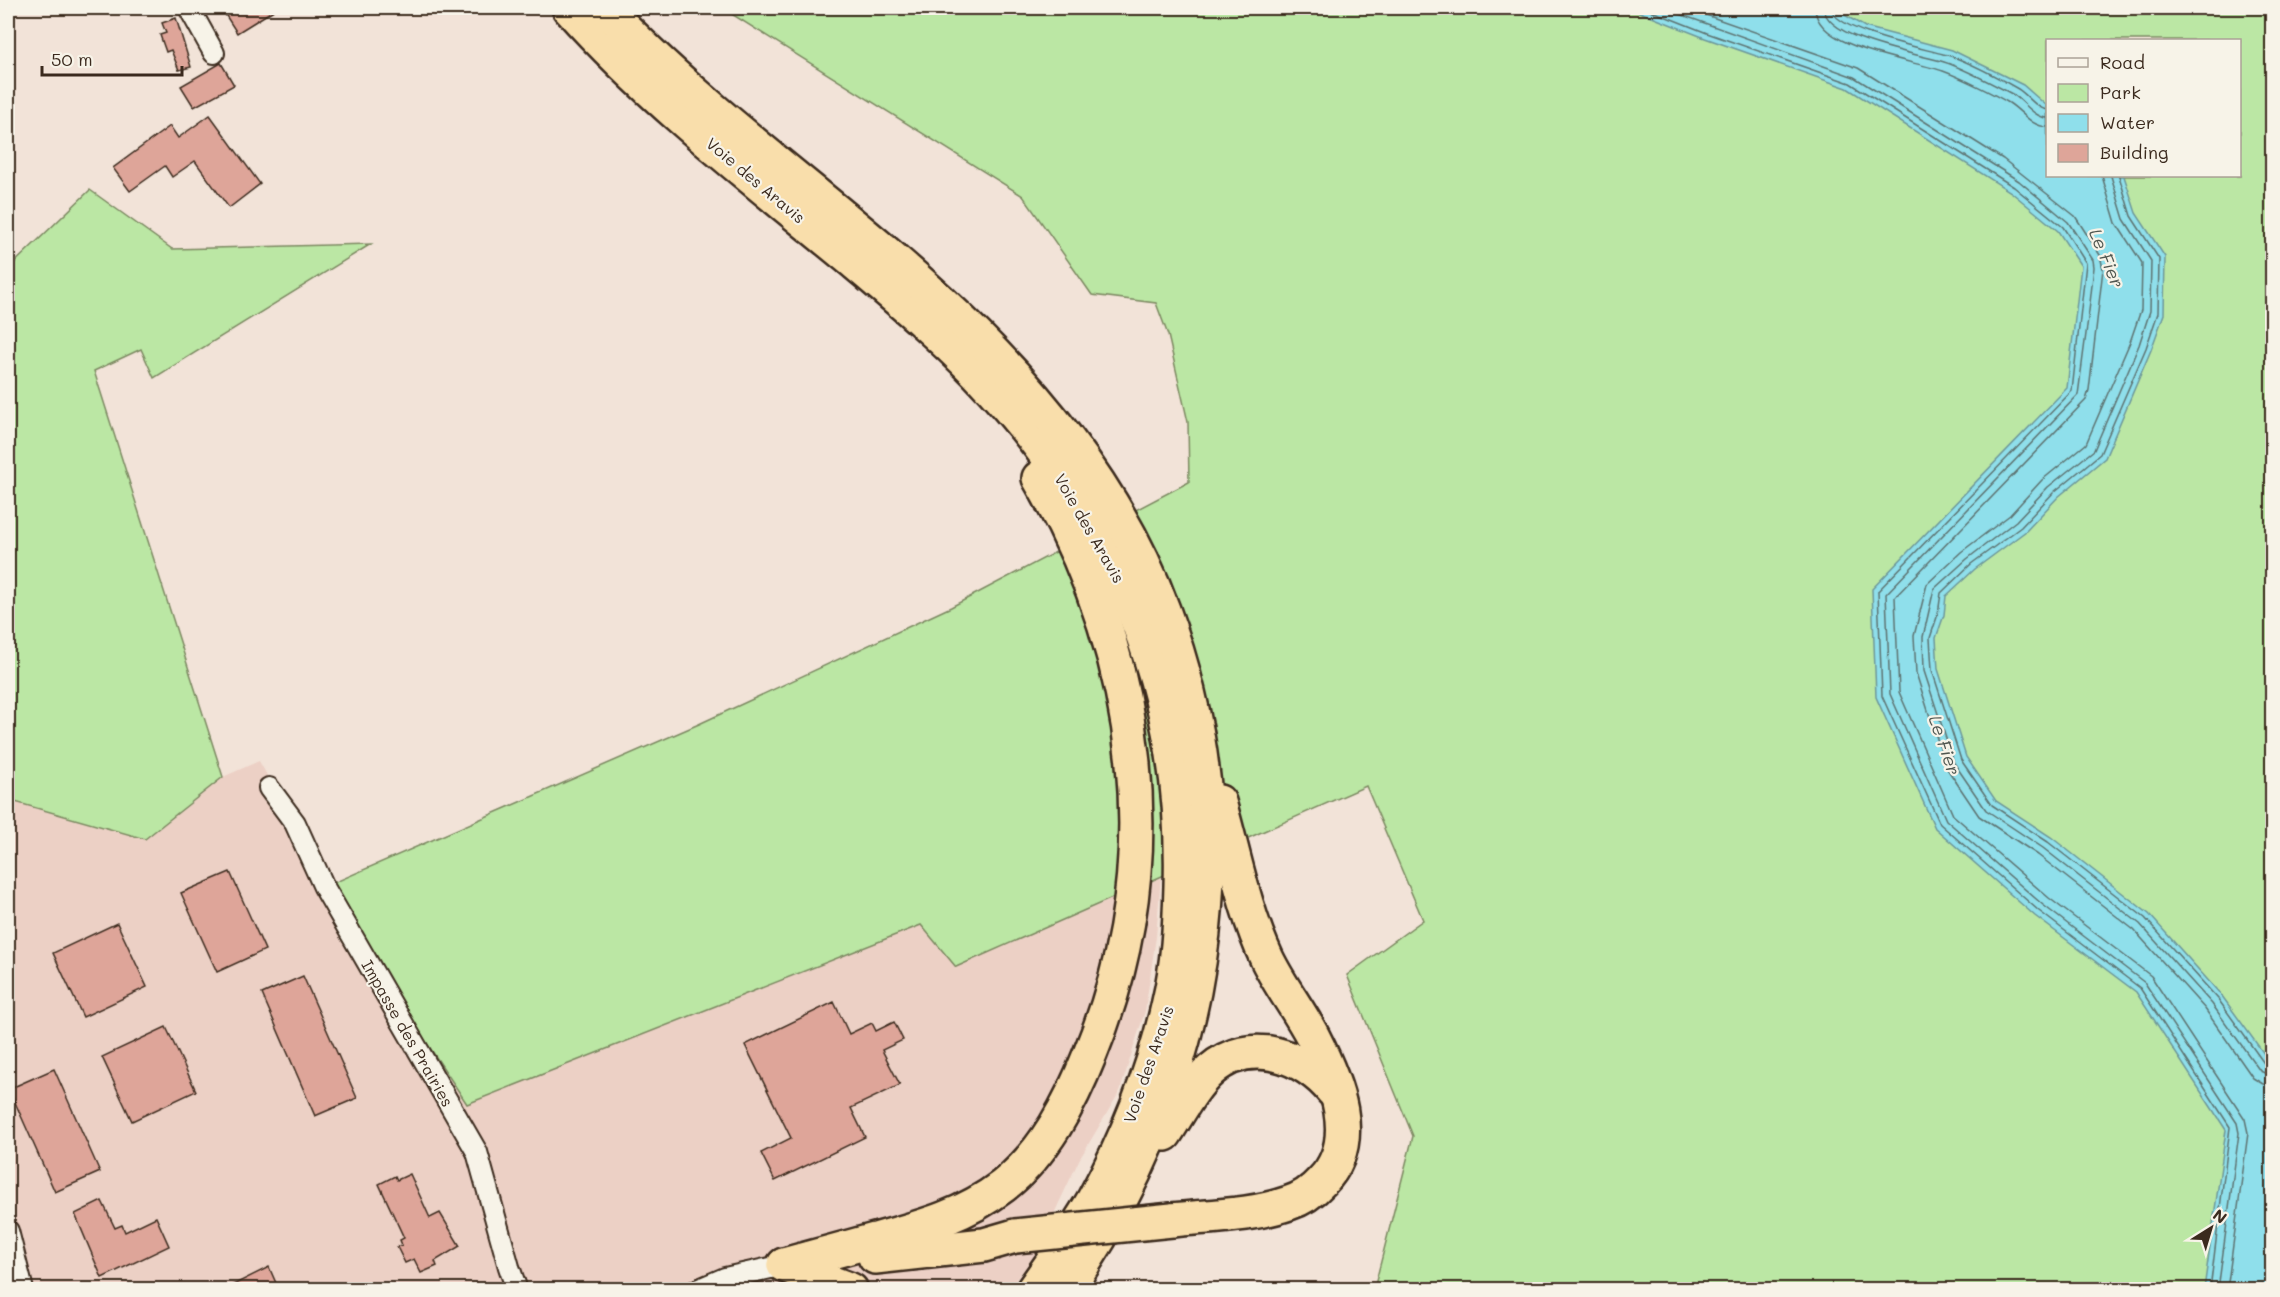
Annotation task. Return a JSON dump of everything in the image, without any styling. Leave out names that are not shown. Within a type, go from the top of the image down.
[{"type":"highway","name":"Voie des Aravis","points":[[569,8],[603,45],[686,121],[880,285],[981,378],[1035,440],[1074,493],[1106,549],[1127,594],[1154,668],[1171,738],[1180,800],[1182,849],[1178,955],[1169,1002],[1142,1090],[1101,1184],[1062,1249],[1033,1290]]},
{"type":"highway","name":"Voie des Aravis","points":[[605,8],[644,49],[907,272],[977,336],[1040,404],[1085,463],[1115,510],[1141,558],[1163,609],[1192,708],[1204,770],[1207,812],[1207,897],[1199,958],[1190,1013],[1165,1098],[1148,1143],[1106,1226],[1066,1290]]},
{"type":"highway","points":[[784,1265],[919,1229],[961,1213],[991,1195],[1020,1170],[1058,1121],[1083,1071],[1108,1008],[1124,943],[1134,869],[1136,802],[1130,733],[1122,685],[1107,627],[1088,577],[1060,515],[1039,477],[942,340]]},
{"type":"highway","points":[[784,1265],[984,1245],[1015,1236],[1272,1208],[1308,1194],[1325,1178],[1339,1155],[1342,1143],[1338,1098],[1316,1043],[1278,980],[1253,926],[1192,708]]},
{"type":"highway","points":[[1106,1226],[1189,1097],[1204,1077],[1221,1063],[1248,1053],[1265,1052],[1282,1055],[1314,1072],[1338,1098]]},
{"type":"highway","points":[[961,1213],[987,1228],[1015,1236]]},
{"type":"highway","points":[[784,1265],[851,1290]]},
{"type":"street","points":[[189,8],[214,53]]},
{"type":"street","name":"Impasse des Prairies","points":[[269,788],[295,823],[324,887],[477,1152],[509,1267],[518,1290]]},
{"type":"street","points":[[8,1232],[23,1290]]},
{"type":"street","points":[[697,1290],[725,1278],[784,1265]]},
{"type":"shaded area","points":[[259,761],[297,829],[467,1104],[921,925],[956,967],[1161,876],[1156,937],[1145,1011],[1120,1091],[1079,1160],[1032,1261],[1008,1289],[8,1289],[8,800],[145,838],[223,777]]},
{"type":"green space","points":[[722,8],[2272,8],[2272,1289],[1374,1289],[1413,1136],[1347,975],[1423,920],[1366,786],[956,967],[921,925],[467,1104],[324,887],[699,724],[951,607],[1189,482],[1188,422],[1168,335],[1156,303],[1092,295],[1023,196]]},
{"type":"green space","points":[[90,190],[172,249],[371,244],[154,378],[141,349],[94,371],[223,777],[145,839],[8,800],[8,269]]},
{"type":"water","name":"Le Fier","points":[[1629,8],[1833,8],[1865,27],[1952,50],[2023,85],[2046,105],[2046,177],[2124,177],[2136,213],[2165,257],[2164,314],[2105,458],[2058,497],[2026,531],[1975,569],[1946,596],[1944,615],[1936,638],[1938,669],[1966,757],[1996,801],[2051,837],[2149,914],[2222,996],[2270,1062],[2272,1069],[2272,1289],[2204,1289],[2226,1130],[2136,992],[2035,916],[1935,828],[1876,697],[1872,589],[2067,388],[2081,266],[2058,231],[2011,192],[1847,88],[1705,38]]},
{"type":"building","points":[[221,8],[277,8],[237,33]]},
{"type":"building","points":[[176,18],[191,67],[179,70],[171,50],[166,52],[160,35],[166,33],[162,23]]},
{"type":"building","points":[[221,63],[234,85],[194,107],[181,86]]},
{"type":"building","points":[[210,115],[260,184],[229,208],[195,161],[172,177],[165,166],[130,191],[113,168],[170,126],[178,138]]},
{"type":"building","points":[[230,872],[265,950],[217,972],[181,893]]},
{"type":"building","points":[[117,923],[147,987],[83,1017],[53,953]]},
{"type":"building","points":[[303,976],[357,1098],[315,1116],[262,994]]},
{"type":"building","points":[[834,1002],[849,1034],[872,1023],[876,1031],[894,1022],[903,1040],[882,1050],[900,1085],[851,1108],[865,1137],[775,1181],[761,1153],[791,1138],[745,1045]]},
{"type":"building","points":[[166,1027],[196,1091],[132,1121],[102,1057]]},
{"type":"building","points":[[54,1069],[100,1172],[55,1192],[9,1089]]},
{"type":"building","points":[[410,1174],[430,1218],[440,1213],[460,1246],[435,1261],[437,1266],[421,1273],[414,1259],[405,1263],[397,1247],[402,1245],[400,1240],[404,1238],[379,1184],[395,1176],[397,1180]]},
{"type":"building","points":[[102,1201],[115,1228],[122,1225],[125,1232],[156,1217],[169,1246],[102,1278],[75,1214]]},
{"type":"building","points":[[269,1267],[279,1290],[223,1290]]}]
